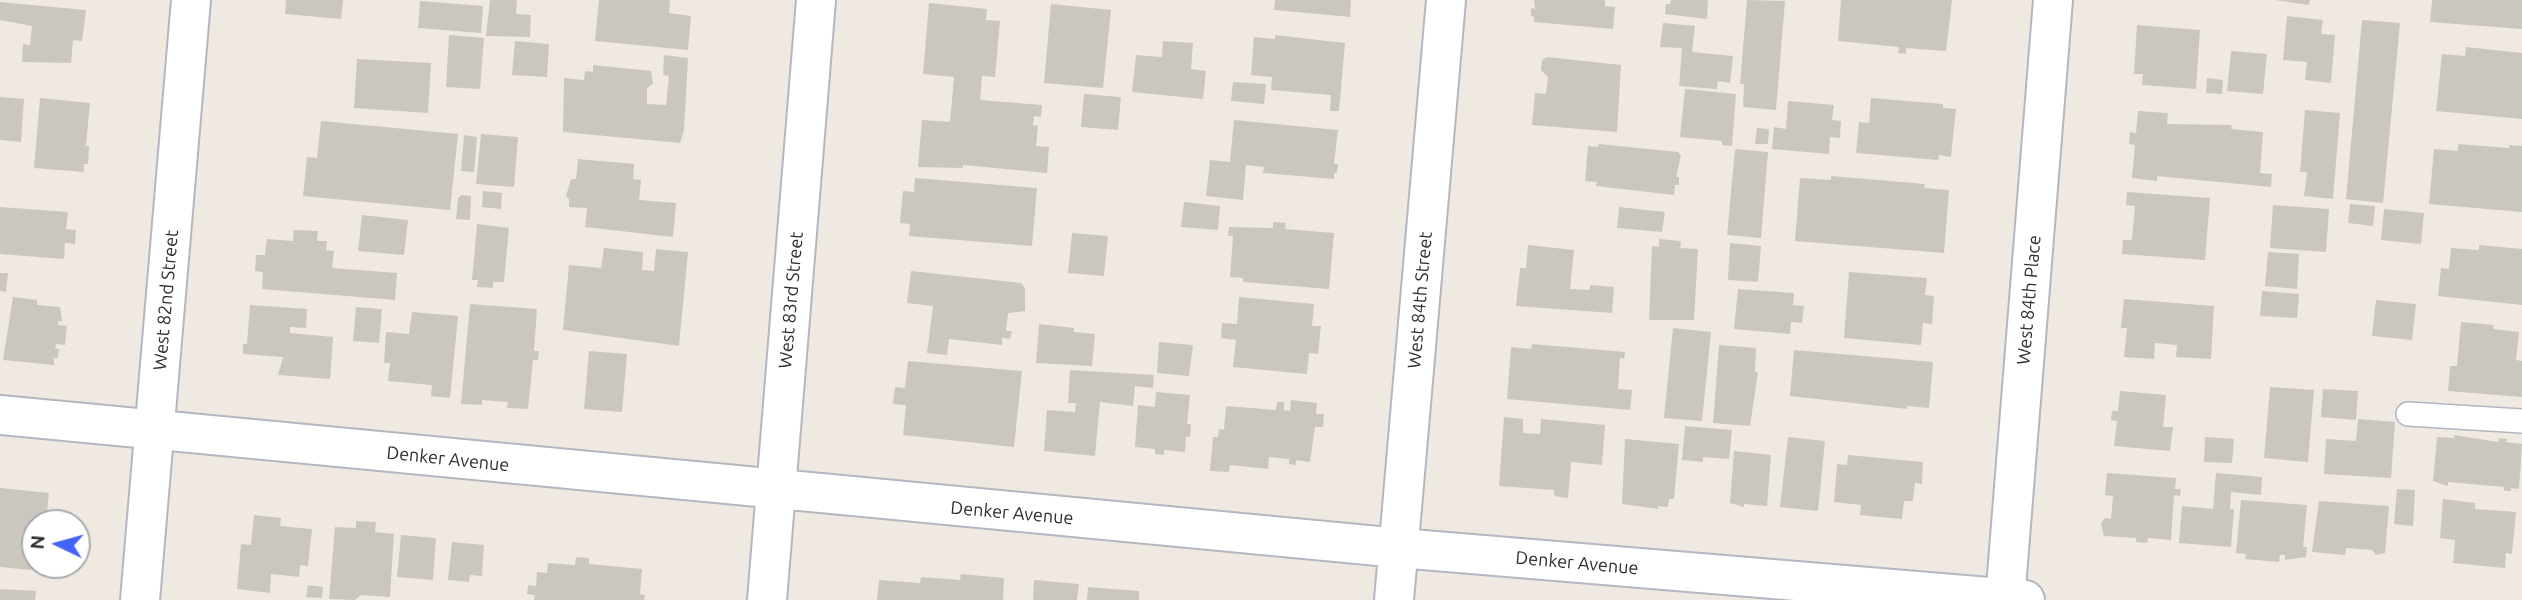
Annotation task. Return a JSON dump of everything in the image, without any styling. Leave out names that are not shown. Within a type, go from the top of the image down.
[{"type":"street","name":"West 82nd Street","points":[[140,600],[191,0]]},
{"type":"street","name":"West 83rd Street","points":[[766,600],[816,0]]},
{"type":"street","name":"West 84th Street","points":[[1394,600],[1446,0]]},
{"type":"street","name":"West 84th Place","points":[[2012,599],[2053,0]]},
{"type":"street","name":"Denker Avenue","points":[[0,415],[775,491],[1398,548],[2012,599]]},
{"type":"lane","points":[[2408,414],[2522,421]]},
{"type":"building","points":[[286,0],[343,0],[341,19],[285,14]]},
{"type":"building","points":[[490,0],[517,0],[516,14],[531,15],[530,37],[486,36]]},
{"type":"building","points":[[599,0],[670,0],[669,13],[691,16],[688,50],[595,41]]},
{"type":"building","points":[[1275,0],[1351,0],[1350,17],[1274,10]]},
{"type":"building","points":[[1534,0],[1605,0],[1605,6],[1615,7],[1613,29],[1534,22],[1531,8],[1535,9]]},
{"type":"building","points":[[1671,0],[1708,0],[1707,19],[1665,14],[1666,4],[1670,4]]},
{"type":"building","points":[[1747,0],[1785,1],[1776,110],[1743,107],[1744,84],[1740,84]]},
{"type":"building","points":[[1841,0],[1952,0],[1946,51],[1906,48],[1906,54],[1898,53],[1899,47],[1838,41]]},
{"type":"building","points":[[2275,0],[2310,0],[2309,5]]},
{"type":"building","points":[[2432,0],[2522,0],[2522,29],[2430,22]]},
{"type":"building","points":[[420,1],[483,6],[481,33],[418,28]]},
{"type":"building","points":[[0,2],[86,10],[82,41],[73,40],[71,63],[22,62],[23,44],[30,45],[32,26],[0,20]]},
{"type":"building","points":[[929,3],[987,9],[986,20],[1000,21],[995,77],[982,76],[980,100],[1042,105],[1041,117],[1034,116],[1033,125],[1038,126],[1036,146],[1049,147],[1047,173],[963,165],[963,168],[918,167],[922,120],[950,122],[954,77],[923,74]]},
{"type":"building","points":[[1051,4],[1111,10],[1103,88],[1044,83]]},
{"type":"building","points":[[2287,16],[2323,20],[2321,34],[2335,35],[2331,83],[2305,80],[2307,62],[2283,60]]},
{"type":"building","points":[[2362,20],[2400,23],[2383,203],[2346,199]]},
{"type":"building","points":[[1663,23],[1695,26],[1692,52],[1733,56],[1730,83],[1718,81],[1717,89],[1679,86],[1682,48],[1660,47]]},
{"type":"building","points":[[2137,25],[2200,30],[2196,89],[2142,85],[2143,74],[2134,74]]},
{"type":"building","points":[[449,35],[484,38],[480,89],[446,87]]},
{"type":"building","points":[[1275,35],[1345,43],[1339,111],[1330,111],[1331,95],[1271,90],[1272,77],[1251,75],[1254,37],[1275,39]]},
{"type":"building","points":[[515,41],[549,44],[547,77],[512,75]]},
{"type":"building","points":[[1163,41],[1193,43],[1191,69],[1206,71],[1203,99],[1132,92],[1136,55],[1162,57]]},
{"type":"building","points":[[2466,47],[2522,53],[2522,119],[2436,111],[2442,54],[2465,56]]},
{"type":"building","points":[[2231,51],[2267,54],[2263,94],[2227,91]]},
{"type":"building","points":[[664,55],[688,58],[684,130],[680,143],[563,132],[564,78],[584,80],[585,71],[593,72],[593,65],[651,71],[653,84],[647,88],[647,104],[666,105],[669,76],[663,75]]},
{"type":"building","points":[[1547,57],[1621,65],[1617,132],[1532,125],[1535,93],[1546,94],[1548,77],[1541,70],[1542,60]]},
{"type":"building","points":[[357,59],[431,63],[428,113],[354,108]]},
{"type":"building","points":[[2207,78],[2223,80],[2222,94],[2206,93]]},
{"type":"building","points":[[1233,82],[1266,84],[1264,104],[1231,101]]},
{"type":"building","points":[[1685,89],[1736,94],[1732,146],[1722,145],[1722,141],[1680,137]]},
{"type":"building","points":[[1084,94],[1121,97],[1118,130],[1081,127]]},
{"type":"building","points":[[0,97],[24,99],[21,142],[0,140]]},
{"type":"building","points":[[40,98],[90,103],[86,146],[89,146],[88,164],[84,164],[84,172],[34,168]]},
{"type":"building","points":[[1871,98],[1943,104],[1943,108],[1956,109],[1951,157],[1939,155],[1938,160],[1856,153],[1859,122],[1869,123]]},
{"type":"building","points":[[1788,101],[1834,105],[1832,120],[1841,121],[1840,138],[1830,137],[1829,154],[1772,149],[1774,127],[1786,129]]},
{"type":"building","points":[[2305,110],[2340,113],[2333,199],[2304,196],[2307,172],[2300,172]]},
{"type":"building","points":[[2138,111],[2168,113],[2167,124],[2232,125],[2231,129],[2263,132],[2260,173],[2272,174],[2271,187],[2157,176],[2157,181],[2132,178],[2135,145],[2129,144],[2130,132],[2136,133]]},
{"type":"building","points":[[1234,120],[1338,130],[1334,164],[1338,164],[1334,179],[1263,173],[1264,167],[1246,165],[1243,200],[1206,196],[1210,160],[1230,162]]},
{"type":"building","points":[[321,121],[458,134],[450,210],[303,196],[307,157],[317,158]]},
{"type":"building","points":[[1757,128],[1769,129],[1768,144],[1755,144]]},
{"type":"building","points":[[481,134],[518,137],[514,187],[476,184]]},
{"type":"building","points":[[464,135],[477,137],[474,172],[461,171]]},
{"type":"building","points":[[1599,144],[1678,152],[1681,156],[1676,177],[1679,177],[1679,185],[1675,185],[1674,195],[1596,186],[1597,182],[1585,181],[1588,146],[1598,147]]},
{"type":"building","points":[[2458,144],[2509,148],[2509,145],[2522,146],[2522,212],[2429,204],[2434,149],[2458,151]]},
{"type":"building","points":[[1735,149],[1768,152],[1761,238],[1727,235]]},
{"type":"building","points":[[578,159],[634,164],[633,179],[641,180],[639,200],[676,203],[673,237],[585,227],[587,208],[569,207],[569,199],[566,196],[571,179],[576,179]]},
{"type":"building","points":[[1831,176],[1925,184],[1924,188],[1949,190],[1944,253],[1795,241],[1800,178],[1831,180]]},
{"type":"building","points":[[915,178],[1037,188],[1032,246],[909,236],[910,224],[900,223],[903,191],[914,192]]},
{"type":"building","points":[[483,191],[502,193],[501,209],[482,207]]},
{"type":"building","points":[[2127,192],[2210,198],[2205,260],[2122,254],[2123,240],[2132,240],[2135,206],[2126,205]]},
{"type":"building","points":[[462,195],[471,196],[470,220],[456,219],[458,198]]},
{"type":"building","points":[[1184,202],[1220,206],[1218,230],[1181,227]]},
{"type":"building","points":[[2350,204],[2375,206],[2373,226],[2348,223]]},
{"type":"building","points":[[2273,205],[2329,209],[2326,252],[2270,248]]},
{"type":"building","points":[[0,207],[68,212],[66,229],[76,230],[75,244],[65,243],[64,259],[0,254]]},
{"type":"building","points":[[1619,207],[1665,212],[1662,232],[1617,228]]},
{"type":"building","points":[[2384,209],[2424,213],[2421,244],[2381,240]]},
{"type":"building","points":[[362,215],[408,220],[404,255],[358,251]]},
{"type":"building","points":[[1273,222],[1286,223],[1285,229],[1334,233],[1329,289],[1243,282],[1243,278],[1230,277],[1233,236],[1228,236],[1229,227],[1273,228]]},
{"type":"building","points":[[477,224],[509,228],[504,282],[493,282],[493,288],[477,287],[478,280],[472,280]]},
{"type":"building","points":[[294,230],[318,231],[317,241],[327,241],[326,250],[334,251],[332,268],[397,273],[395,300],[262,289],[263,272],[255,271],[256,255],[265,255],[267,239],[293,241]]},
{"type":"building","points":[[1072,233],[1108,236],[1104,276],[1068,273]]},
{"type":"building","points":[[1659,239],[1681,241],[1680,248],[1698,249],[1694,320],[1649,320],[1652,246],[1659,247]]},
{"type":"building","points":[[1730,243],[1761,246],[1758,282],[1728,280]]},
{"type":"building","points":[[1528,245],[1574,250],[1570,289],[1590,290],[1590,285],[1614,287],[1612,313],[1516,306],[1520,268],[1526,268]]},
{"type":"building","points":[[2479,245],[2522,249],[2522,305],[2438,296],[2441,268],[2449,269],[2451,248],[2479,250]]},
{"type":"building","points":[[604,248],[643,252],[642,270],[654,271],[656,249],[688,252],[679,346],[563,330],[569,265],[601,268]]},
{"type":"building","points":[[2268,252],[2299,254],[2297,289],[2265,286]]},
{"type":"building","points":[[911,271],[1021,283],[1025,288],[1025,311],[1008,313],[1006,331],[1012,331],[1010,339],[1002,338],[1002,345],[949,339],[947,355],[927,353],[933,306],[907,303]]},
{"type":"building","points":[[1849,272],[1927,278],[1925,295],[1934,296],[1932,324],[1923,323],[1921,345],[1844,338]]},
{"type":"building","points":[[0,273],[8,273],[6,292],[0,291]]},
{"type":"building","points":[[1738,289],[1794,293],[1793,305],[1804,306],[1802,323],[1791,322],[1790,334],[1734,329]]},
{"type":"building","points":[[2262,291],[2299,294],[2297,318],[2260,316]]},
{"type":"building","points":[[13,297],[37,300],[37,305],[60,307],[62,321],[58,321],[58,325],[67,326],[65,345],[56,344],[55,348],[59,349],[54,365],[3,360]]},
{"type":"building","points":[[1239,297],[1314,304],[1312,326],[1321,326],[1318,354],[1309,353],[1307,374],[1233,367],[1236,340],[1221,338],[1222,323],[1237,324]]},
{"type":"building","points":[[2124,299],[2214,306],[2211,359],[2176,357],[2177,345],[2155,343],[2154,359],[2124,357],[2127,328],[2121,328]]},
{"type":"building","points":[[2376,300],[2416,304],[2412,340],[2372,336]]},
{"type":"building","points":[[470,304],[537,309],[534,351],[539,351],[538,360],[533,360],[528,409],[507,408],[508,402],[482,400],[482,405],[461,404]]},
{"type":"building","points":[[250,305],[307,309],[306,328],[290,327],[290,333],[333,337],[330,379],[278,375],[283,357],[243,354],[243,344],[247,344]]},
{"type":"building","points":[[356,307],[382,309],[379,343],[353,341]]},
{"type":"building","points":[[412,312],[458,316],[450,398],[431,396],[432,385],[388,381],[390,363],[384,363],[386,332],[409,334]]},
{"type":"building","points":[[2461,322],[2494,325],[2493,329],[2519,332],[2516,360],[2522,361],[2522,397],[2448,391],[2450,366],[2457,366]]},
{"type":"building","points":[[1039,324],[1074,328],[1074,332],[1095,334],[1092,366],[1036,363]]},
{"type":"building","points":[[1673,328],[1711,332],[1702,421],[1664,418]]},
{"type":"building","points":[[1159,342],[1193,345],[1189,376],[1157,373]]},
{"type":"building","points":[[1532,344],[1625,352],[1624,359],[1620,358],[1618,389],[1632,390],[1630,410],[1507,399],[1511,347],[1531,349]]},
{"type":"building","points":[[1719,345],[1756,348],[1755,372],[1758,372],[1750,426],[1713,423]]},
{"type":"building","points":[[1794,350],[1933,362],[1929,408],[1907,406],[1907,409],[1790,396]]},
{"type":"building","points":[[589,351],[627,354],[622,412],[584,409]]},
{"type":"building","points":[[908,361],[1022,371],[1014,447],[903,435],[906,405],[893,404],[895,387],[905,388]]},
{"type":"building","points":[[1070,370],[1154,375],[1153,388],[1135,386],[1133,406],[1100,402],[1095,456],[1044,451],[1047,410],[1075,412],[1076,403],[1068,403]]},
{"type":"building","points":[[2270,387],[2314,390],[2308,462],[2264,458]]},
{"type":"building","points":[[2323,389],[2358,391],[2356,420],[2321,417]]},
{"type":"building","points":[[2120,391],[2166,395],[2163,427],[2173,427],[2170,451],[2114,446],[2117,421],[2111,420],[2112,411],[2118,411]]},
{"type":"building","points":[[1156,392],[1190,395],[1187,424],[1191,424],[1190,437],[1186,437],[1185,452],[1164,450],[1164,455],[1155,454],[1155,449],[1135,447],[1138,405],[1155,407]]},
{"type":"building","points":[[1291,400],[1317,403],[1316,414],[1324,414],[1323,427],[1315,427],[1310,462],[1296,460],[1296,465],[1289,464],[1289,459],[1269,457],[1268,469],[1230,465],[1229,472],[1210,471],[1213,437],[1218,437],[1219,429],[1224,430],[1226,406],[1276,410],[1277,402],[1284,402],[1284,410],[1290,411]]},
{"type":"building","points":[[1504,417],[1523,419],[1523,433],[1540,434],[1541,419],[1605,425],[1602,465],[1571,462],[1568,498],[1554,496],[1554,490],[1499,486]]},
{"type":"building","points":[[2358,419],[2395,422],[2391,478],[2324,474],[2326,439],[2356,441]]},
{"type":"building","points":[[1685,426],[1732,430],[1729,459],[1703,457],[1703,462],[1682,460]]},
{"type":"building","points":[[2454,435],[2498,442],[2499,438],[2507,439],[2506,442],[2522,444],[2519,489],[2504,491],[2504,487],[2448,482],[2448,486],[2433,481],[2437,437],[2454,438]]},
{"type":"building","points":[[1788,437],[1825,441],[1818,511],[1780,507]]},
{"type":"building","points":[[2205,437],[2234,439],[2232,463],[2204,462]]},
{"type":"building","points":[[1625,439],[1679,444],[1674,499],[1669,499],[1668,507],[1658,506],[1658,509],[1622,504]]},
{"type":"building","points":[[1734,451],[1771,455],[1767,506],[1744,504],[1744,507],[1730,503]]},
{"type":"building","points":[[1848,455],[1923,462],[1922,484],[1915,483],[1913,501],[1904,501],[1902,519],[1860,515],[1861,505],[1834,502],[1837,464],[1847,465]]},
{"type":"building","points":[[2107,473],[2176,478],[2175,489],[2181,489],[2180,496],[2174,495],[2171,540],[2148,538],[2147,543],[2136,542],[2136,538],[2104,536],[2101,523],[2105,518],[2111,519],[2113,496],[2105,495]]},
{"type":"building","points":[[2216,473],[2262,477],[2261,495],[2231,492],[2230,509],[2234,509],[2231,547],[2179,543],[2182,506],[2213,509]]},
{"type":"building","points":[[0,488],[49,493],[47,509],[21,509],[21,569],[0,567]]},
{"type":"building","points":[[2397,489],[2415,490],[2413,526],[2394,524]]},
{"type":"building","points":[[2443,499],[2475,503],[2475,509],[2516,512],[2512,554],[2506,553],[2505,568],[2453,563],[2455,540],[2440,538]]},
{"type":"building","points":[[2241,500],[2307,505],[2303,547],[2307,547],[2306,557],[2285,560],[2285,555],[2280,555],[2279,562],[2245,559],[2246,554],[2236,553]]},
{"type":"building","points":[[2319,501],[2389,506],[2385,553],[2376,555],[2372,550],[2346,548],[2345,555],[2312,552]]},
{"type":"building","points":[[254,515],[281,518],[280,526],[312,529],[308,566],[300,565],[299,577],[271,574],[270,593],[237,589],[241,544],[251,545]]},
{"type":"building","points":[[356,521],[376,522],[375,532],[394,534],[390,597],[361,595],[355,600],[329,599],[335,527],[356,528]]},
{"type":"building","points":[[401,535],[436,538],[433,580],[397,577]]},
{"type":"building","points":[[452,542],[484,545],[482,576],[470,575],[469,582],[448,580]]},
{"type":"building","points":[[576,557],[589,558],[589,564],[642,569],[640,594],[645,595],[644,600],[534,600],[535,595],[527,594],[528,585],[536,586],[537,572],[547,573],[548,563],[575,565]]},
{"type":"building","points":[[961,574],[1004,578],[1003,600],[877,600],[879,580],[920,583],[921,577],[960,580]]},
{"type":"building","points":[[1034,580],[1079,584],[1077,600],[1033,600]]},
{"type":"building","points":[[308,585],[323,587],[322,598],[306,597]]},
{"type":"building","points":[[1088,587],[1139,591],[1139,600],[1087,600]]},
{"type":"building","points":[[0,589],[36,591],[35,600],[0,600]]}]
